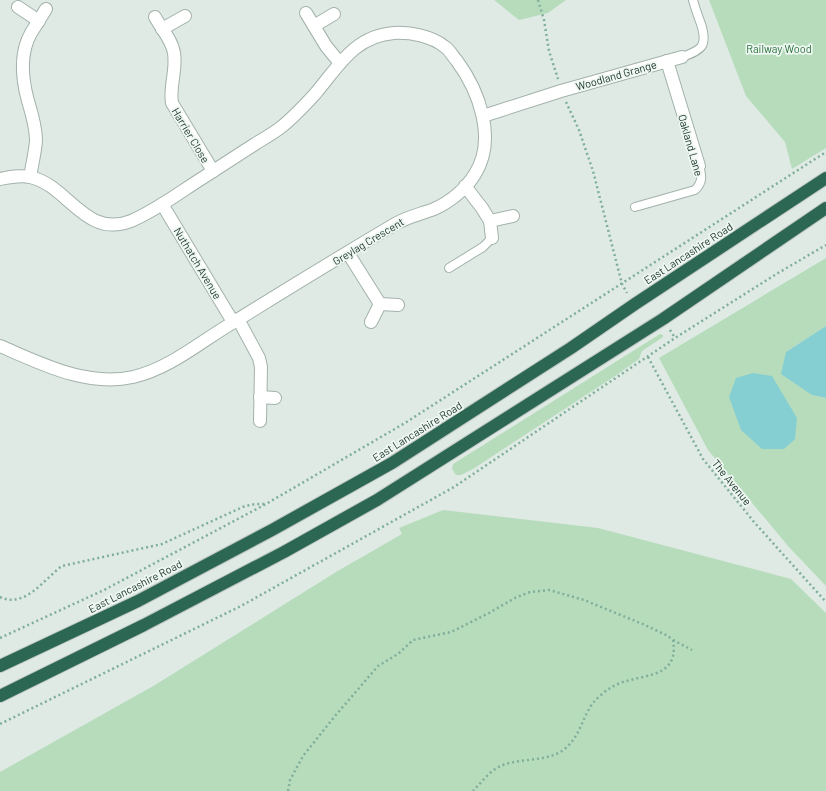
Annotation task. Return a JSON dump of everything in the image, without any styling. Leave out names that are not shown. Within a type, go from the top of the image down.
[{"type":"highway","name":"East Lancashire Road","points":[[0,666],[138,601],[272,530],[392,463],[571,348],[826,178]]},
{"type":"highway","points":[[0,696],[144,625],[284,552],[377,500],[663,319],[826,208]]},
{"type":"street","points":[[18,6],[39,21]]},
{"type":"street","points":[[30,177],[36,141],[22,71],[25,47],[30,34],[46,9]]},
{"type":"street","points":[[306,13],[326,46],[339,62]]},
{"type":"street","points":[[314,26],[334,14]]},
{"type":"street","points":[[162,29],[185,16]]},
{"type":"street","name":"Harrier Close","points":[[154,17],[171,45],[174,54],[171,89],[172,103],[213,171]]},
{"type":"street","name":"Greylag Crescent","points":[[0,179],[30,177],[43,182],[57,191],[85,216],[105,223],[126,222],[162,204],[280,128],[300,110],[339,62],[359,45],[376,36],[395,33],[412,34],[430,38],[446,47],[469,78],[485,122],[484,154],[476,173],[465,186],[446,203],[398,222],[235,321],[168,364],[152,371],[134,376],[114,379],[93,379],[70,374],[0,346]]},
{"type":"street","name":"Woodland Grange","points":[[483,116],[561,91],[682,57]]},
{"type":"street","name":"Oakland Lane","points":[[667,61],[699,166]]},
{"type":"street","points":[[465,186],[490,221],[492,238]]},
{"type":"street","name":"Nuthatch Avenue","points":[[162,204],[259,358],[261,367],[260,421]]},
{"type":"street","points":[[490,221],[513,216]]},
{"type":"street","points":[[348,253],[380,304]]},
{"type":"street","points":[[380,304],[398,305]]},
{"type":"street","points":[[371,322],[380,304]]},
{"type":"street","points":[[260,397],[275,398]]},
{"type":"lane","name":"Woodland Grange","points":[[682,57],[694,53],[704,43],[703,32],[693,0]]},
{"type":"lane","name":"Oakland Lane","points":[[635,208],[695,190],[700,185],[702,180],[699,166]]},
{"type":"lane","points":[[450,268],[483,247],[492,238]]},
{"type":"path","points":[[538,0],[544,20],[549,51],[561,91],[578,130],[593,171],[622,284]]},
{"type":"path","points":[[0,638],[104,590],[266,504],[405,423],[826,152]]},
{"type":"path","points":[[0,724],[241,606],[454,487],[648,357],[771,277],[826,245]]},
{"type":"path","name":"The Avenue","points":[[648,357],[703,459],[754,522],[826,602]]},
{"type":"path","points":[[0,601],[19,600],[40,586],[52,573],[62,566],[162,544],[245,506],[266,504]]},
{"type":"path","points":[[288,791],[290,780],[303,756],[378,666],[398,654],[413,640],[451,632],[530,592],[550,590],[584,600],[645,625],[692,650]]},
{"type":"path","points":[[0,597],[8,601]]},
{"type":"path","points":[[473,791],[498,767],[509,763],[543,758],[560,752],[572,742],[593,703],[601,695],[612,687],[623,682],[650,676],[666,668],[673,656],[673,640]]},
{"type":"green space","points":[[494,0],[566,0],[548,13],[519,20]]},
{"type":"green space","name":"Railway Wood","points":[[709,0],[826,0],[826,148],[792,169],[785,142],[746,96]]},
{"type":"green space","points":[[826,258],[826,326],[786,352],[812,395],[826,398],[826,586],[788,546],[708,450],[659,358]]},
{"type":"green space","points":[[660,334],[663,335],[663,337],[642,351],[639,359],[615,376],[473,469],[461,475],[456,475],[452,469],[453,464]]},
{"type":"green space","points":[[443,510],[598,528],[791,579],[826,613],[826,791],[0,791],[0,772],[155,685],[336,572],[402,534],[399,528]]},
{"type":"water","points":[[826,326],[826,398],[812,395],[781,374],[786,352]]},
{"type":"water","points":[[753,373],[772,376],[797,418],[795,439],[784,449],[762,449],[741,430],[729,397],[736,378]]}]
